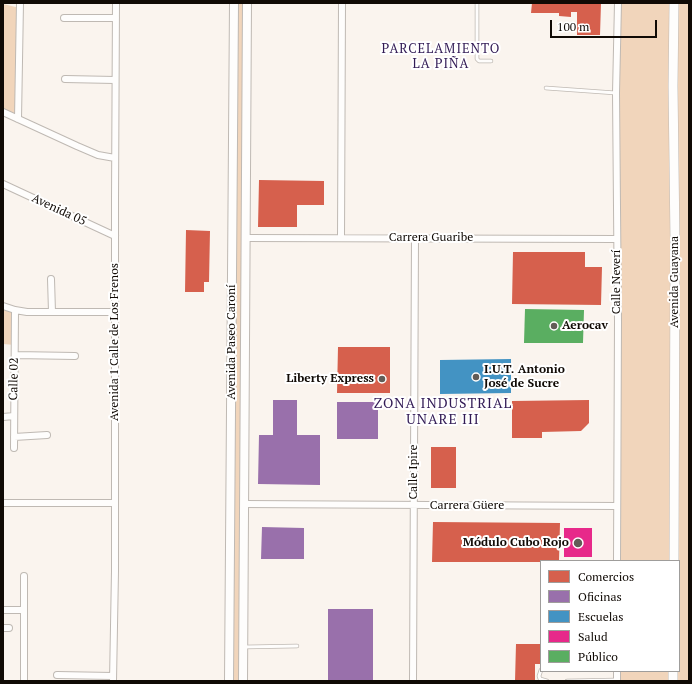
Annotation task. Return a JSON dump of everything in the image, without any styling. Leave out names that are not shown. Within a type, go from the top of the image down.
[{"type":"main road","name":"Avenida Guayana","points":[[674,3],[674,560]]},
{"type":"street","points":[[18,119],[20,3]]},
{"type":"street","name":"Avenida 1 Calle de Los Frenos","points":[[113,678],[115,503],[116,3]]},
{"type":"street","name":"Avenida Paseo Caroní","points":[[229,681],[234,3]]},
{"type":"street","name":"Avenida Paseo Caroní","points":[[244,681],[247,3]]},
{"type":"street","points":[[341,238],[342,3]]},
{"type":"street","name":"Calle Neverí","points":[[617,560],[616,93],[618,3]]},
{"type":"street","points":[[64,18],[116,18]]},
{"type":"street","points":[[65,79],[116,80]]},
{"type":"street","points":[[3,112],[92,152],[115,158]]},
{"type":"street","name":"Avenida 05","points":[[3,184],[115,236]]},
{"type":"street","name":"Carrera Guaribe","points":[[245,238],[617,239]]},
{"type":"street","name":"Calle Ipire","points":[[413,681],[415,238]]},
{"type":"street","points":[[51,279],[52,312]]},
{"type":"street","points":[[3,306],[15,310],[52,312],[115,312]]},
{"type":"street","name":"Calle 02","points":[[14,448],[15,310]]},
{"type":"street","points":[[15,355],[75,356]]},
{"type":"street","points":[[3,417],[14,416]]},
{"type":"street","points":[[14,437],[47,434]]},
{"type":"street","points":[[3,503],[115,503]]},
{"type":"street","name":"Carrera Güere","points":[[244,504],[617,506]]},
{"type":"street","points":[[24,576],[24,681]]},
{"type":"street","points":[[3,610],[24,610]]},
{"type":"street","points":[[57,675],[113,678]]},
{"type":"lane","points":[[477,3],[477,59],[479,61],[492,61]]},
{"type":"lane","points":[[546,88],[616,93]]},
{"type":"lane","points":[[244,646],[297,646]]},
{"type":"lane","points":[[540,672],[540,679],[547,681]]},
{"type":"lane","points":[[568,681],[617,680]]},
{"type":"shaded area","points":[[234,3],[247,3],[243,681],[229,681]]},
{"type":"shaded area","points":[[618,3],[689,3],[689,681],[617,681],[617,672],[680,672],[680,560],[617,560]]},
{"type":"shaded area","points":[[3,4],[20,8],[18,119],[3,112]]},
{"type":"shaded area","points":[[3,306],[15,310],[15,345],[3,344]]},
{"type":"building: Comercios","points":[[532,3],[601,3],[600,35],[577,35],[577,12],[571,12],[571,17],[559,16],[559,13],[531,13]]},
{"type":"building: Comercios","points":[[259,180],[324,181],[324,205],[297,205],[297,227],[258,227]]},
{"type":"building: Comercios","points":[[186,230],[210,231],[209,282],[204,282],[204,292],[185,292]]},
{"type":"building: Comercios","points":[[513,252],[585,252],[585,267],[602,267],[601,305],[512,304]]},
{"type":"building: Comercios","points":[[338,347],[390,347],[390,393],[337,393]]},
{"type":"building: Comercios","points":[[589,400],[589,423],[581,431],[542,432],[542,438],[512,438],[512,401]]},
{"type":"building: Comercios","points":[[431,447],[456,447],[456,488],[431,488]]},
{"type":"building: Comercios","points":[[433,522],[560,523],[559,560],[540,560],[540,562],[432,562]]},
{"type":"building: Comercios","points":[[516,644],[540,644],[540,664],[535,664],[535,681],[515,681]]},
{"type":"building: Oficinas","points":[[273,400],[297,400],[297,435],[320,435],[320,485],[258,484],[259,435],[273,435]]},
{"type":"building: Oficinas","points":[[337,402],[378,402],[378,439],[337,439]]},
{"type":"building: Oficinas","points":[[262,527],[304,528],[304,559],[261,559]]},
{"type":"building: Oficinas","points":[[328,609],[373,609],[373,681],[328,681]]},
{"type":"building: Escuelas","name":"I.U.T. Antonio José de Sucre","points":[[511,359],[511,393],[440,394],[440,360]]},
{"type":"building: Salud","name":"Módulo Cubo Rojo","points":[[564,528],[592,528],[592,557],[564,557]]},
{"type":"building: Público","name":"Aerocav","points":[[525,309],[584,310],[583,343],[524,343]]},
{"type":"place","name":"Aerocav","points":[[554,326]]},
{"type":"place","name":"I.U.T. Antonio José de Sucre","points":[[476,377]]},
{"type":"place","name":"Liberty Express","points":[[382,379]]},
{"type":"place","name":"Módulo Cubo Rojo","points":[[578,543]]},
{"type":"district","name":"PARCELAMIENTO LA PIÑA","points":[[441,56]]},
{"type":"district","name":"ZONA INDUSTRIAL UNARE III","points":[[443,412]]}]
